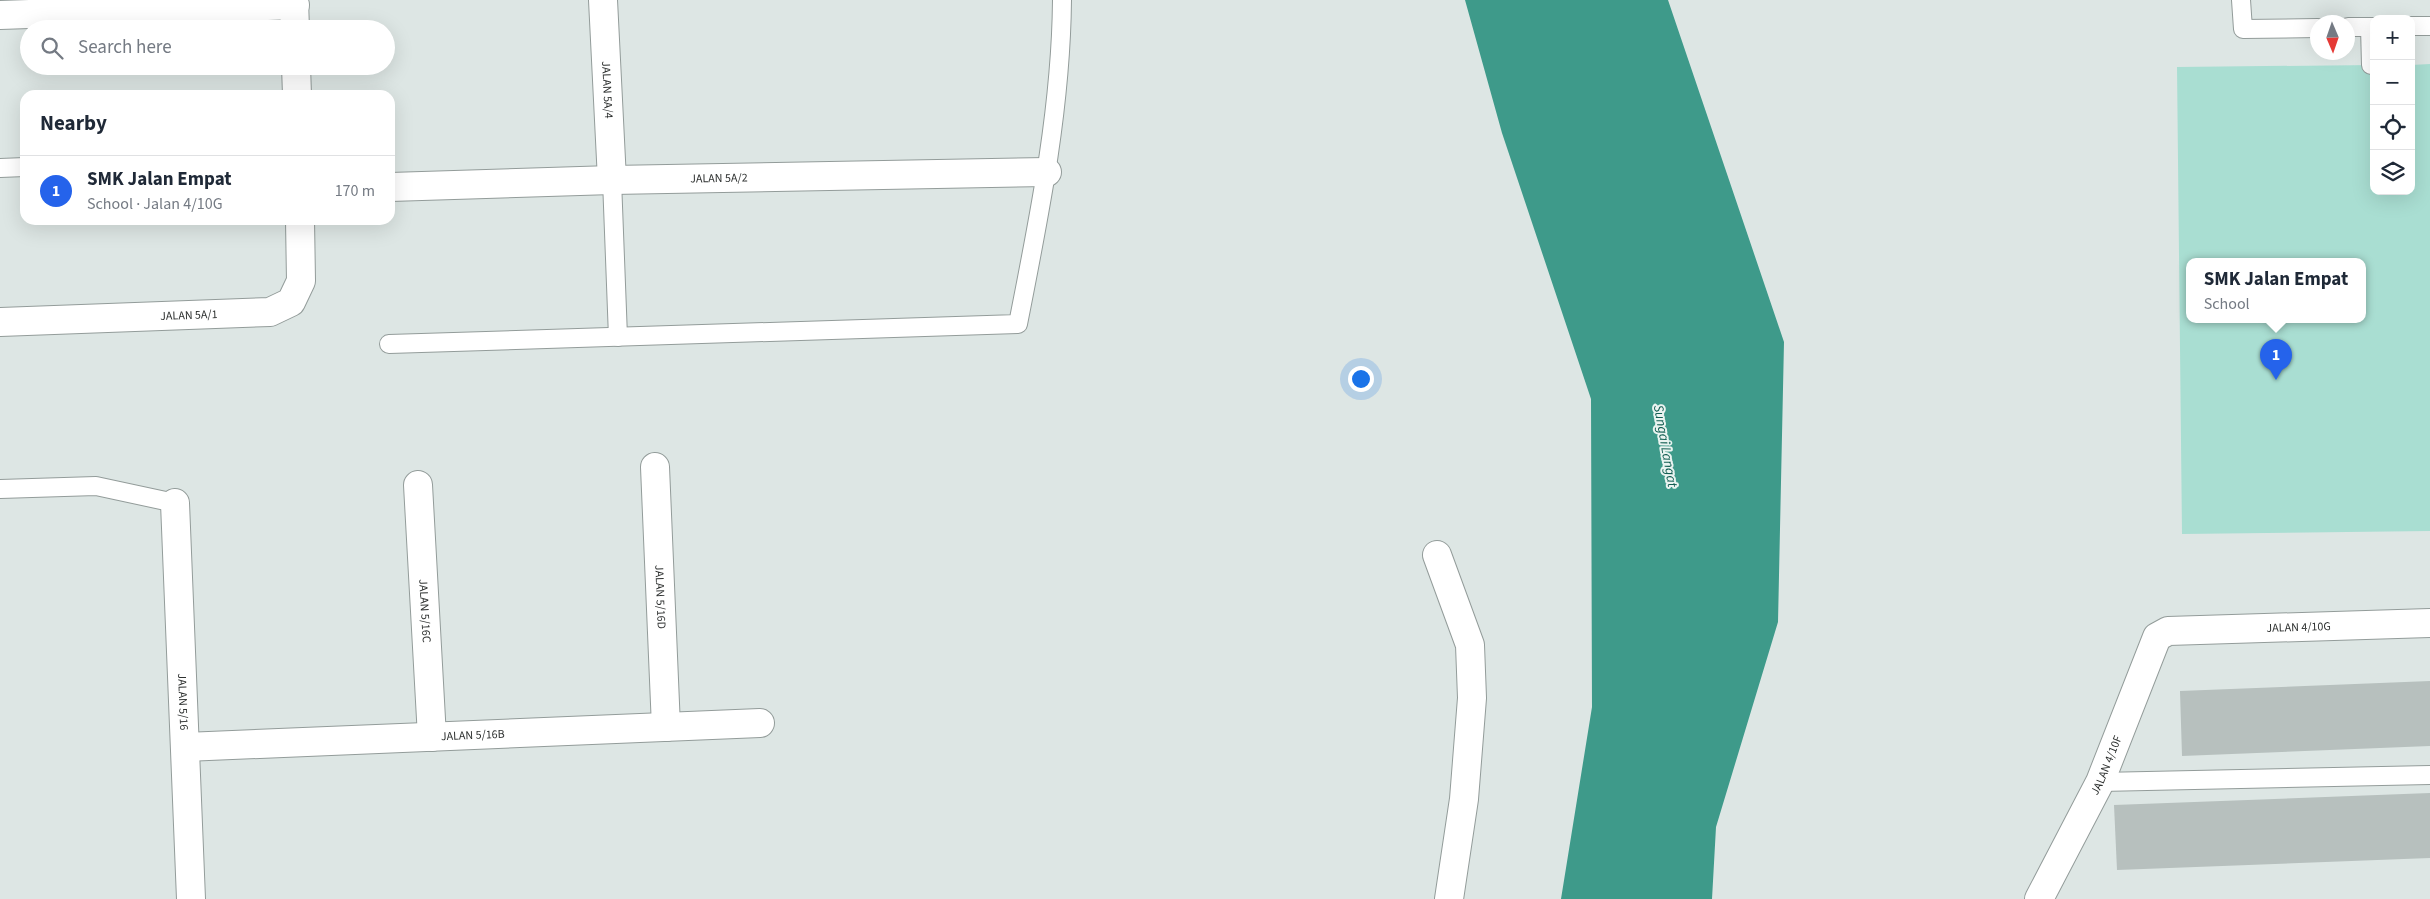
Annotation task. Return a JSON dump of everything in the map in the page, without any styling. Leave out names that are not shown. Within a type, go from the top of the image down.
[{"type":"street","name":"JALAN 5A/4","points":[[603,0],[612,180]]},
{"type":"street","points":[[0,15],[295,11]]},
{"type":"street","points":[[296,75],[297,90]]},
{"type":"street","name":"JALAN 5A/2","points":[[395,187],[612,180],[1047,172]]},
{"type":"street","name":"JALAN 5A/1","points":[[0,322],[270,312],[291,302],[301,281],[300,225]]},
{"type":"street","name":"JALAN 5/16D","points":[[655,467],[666,727]]},
{"type":"street","name":"JALAN 5/16C","points":[[418,486],[432,736]]},
{"type":"street","name":"JALAN 5/16","points":[[176,503],[191,899]]},
{"type":"street","points":[[1437,555],[1470,645],[1471,690],[1464,799],[1449,899]]},
{"type":"street","name":"JALAN 4/10G","points":[[2168,632],[2430,623]]},
{"type":"street","name":"JALAN 4/10F","points":[[2039,899],[2100,782],[2157,637],[2168,632]]},
{"type":"street","name":"JALAN 5/16B","points":[[185,747],[760,723]]},
{"type":"lane","points":[[389,344],[1018,324],[1047,172],[1062,38],[1062,0]]},
{"type":"lane","points":[[2241,0],[2243,29],[2310,28]]},
{"type":"lane","points":[[2415,26],[2430,26]]},
{"type":"lane","points":[[2355,27],[2370,27]]},
{"type":"lane","points":[[0,168],[20,167]]},
{"type":"lane","points":[[612,180],[618,337]]},
{"type":"lane","points":[[0,489],[96,486],[176,503]]},
{"type":"lane","points":[[2100,782],[2430,774]]},
{"type":"shaded area","points":[[2430,64],[2430,531],[2182,534],[2177,67],[2370,65],[2370,195],[2415,195],[2415,65]]},
{"type":"water","name":"Sungai Langat","points":[[1465,0],[1668,0],[1784,342],[1778,622],[1716,827],[1712,899],[1561,899],[1592,707],[1591,399],[1502,133]]},
{"type":"building","points":[[2430,681],[2430,746],[2182,756],[2180,691]]},
{"type":"building","points":[[2430,793],[2430,858],[2117,870],[2114,805]]},
{"type":"place","name":"SMK Jalan Empat","points":[[2276,380]]}]
